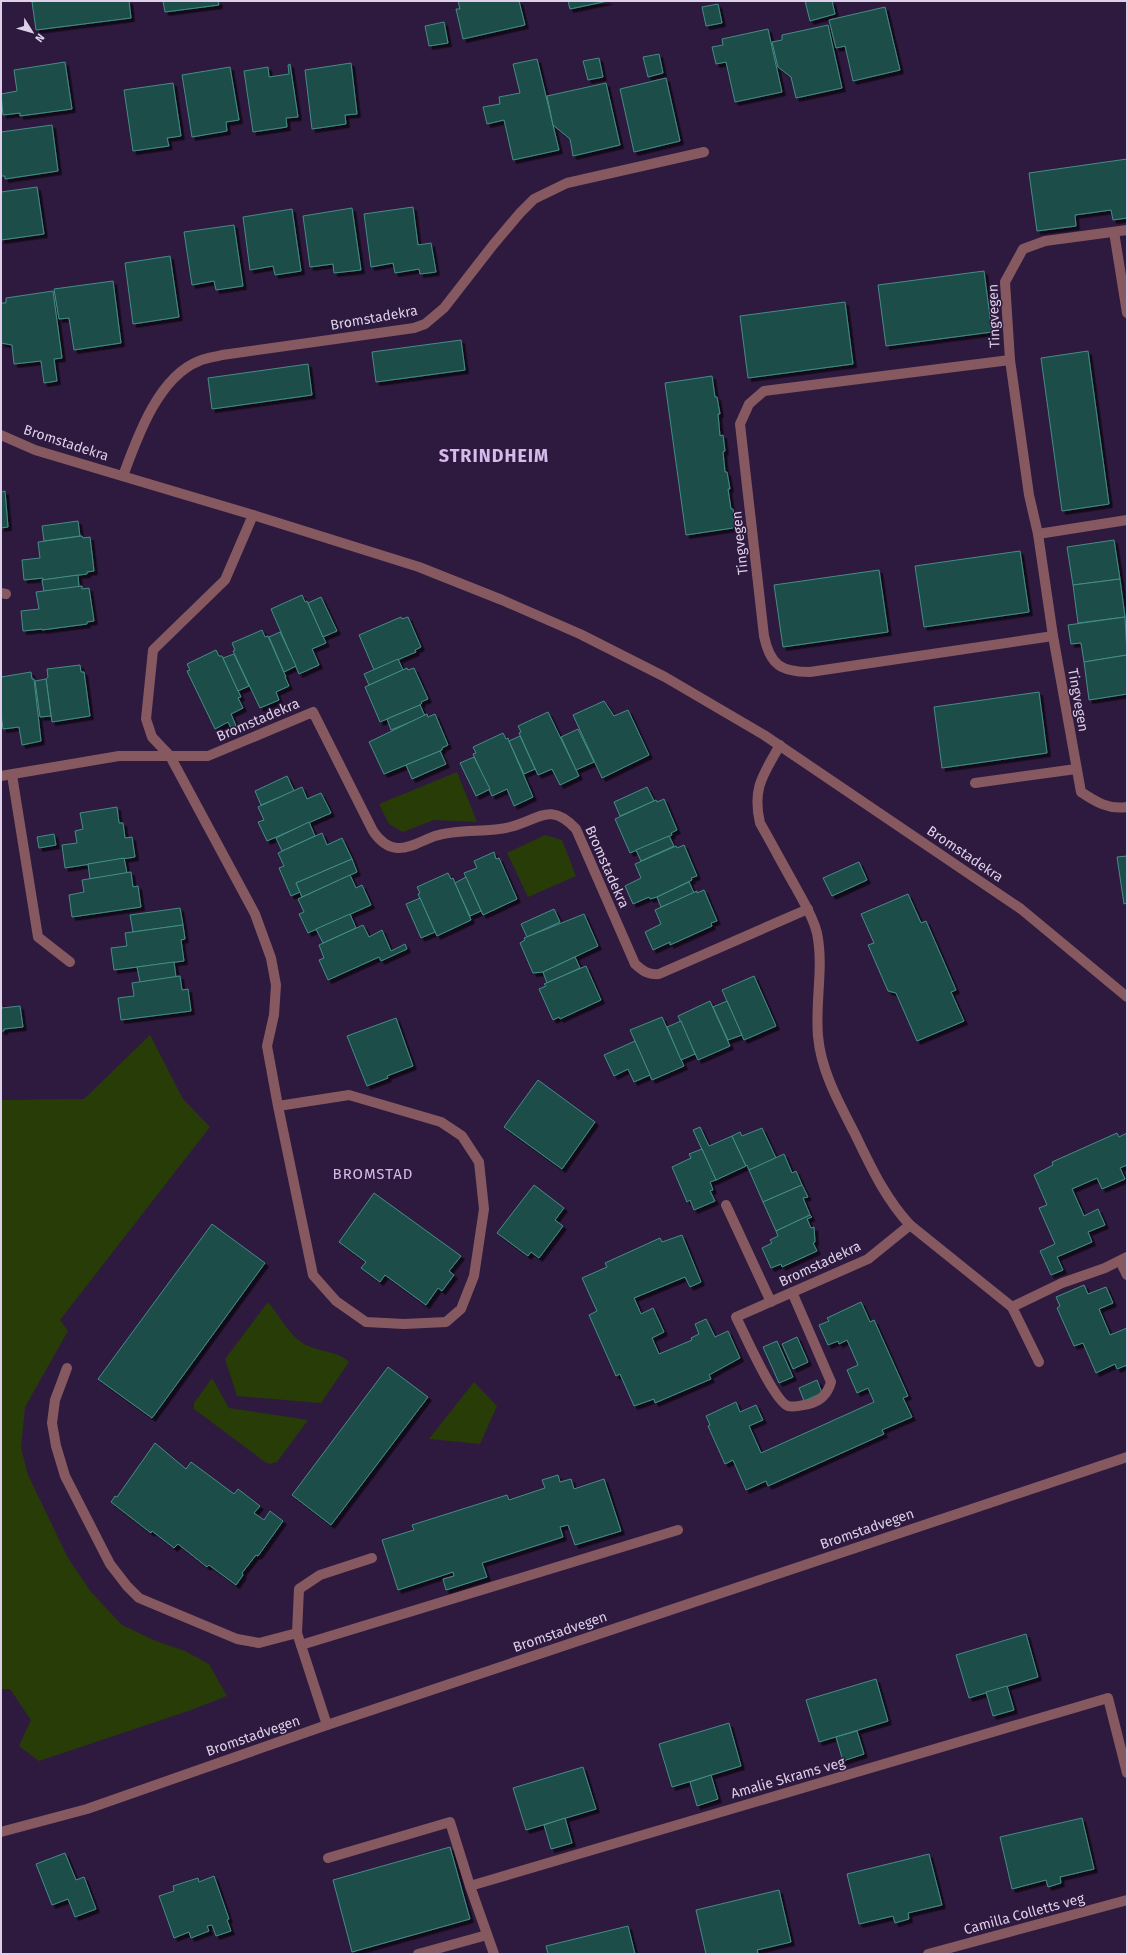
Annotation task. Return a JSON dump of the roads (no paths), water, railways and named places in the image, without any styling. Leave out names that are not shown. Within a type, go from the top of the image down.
[{"type":"street","name":"Bromstadekra","points":[[123,476],[135,443],[162,393],[175,377],[198,362],[222,355],[414,328],[425,324],[444,308],[492,245],[534,199],[567,183],[704,152]]},
{"type":"street","name":"Tingvegen","points":[[1127,230],[1045,241],[1023,249],[1005,282],[1010,360],[1029,495],[1038,534],[1053,636],[1076,769],[1082,792],[1100,804],[1119,808],[1127,807]]},
{"type":"street","points":[[1114,232],[1127,313]]},
{"type":"street","name":"Tingvegen","points":[[1010,360],[764,391],[749,404],[740,424],[764,636],[770,658],[784,669],[796,672],[810,672],[1053,636]]},
{"type":"street","name":"Bromstadekra","points":[[1,435],[35,450],[253,515],[418,567],[502,600],[580,634],[665,677],[780,745],[1021,909],[1127,997]]},
{"type":"street","points":[[253,515],[224,580],[153,650],[146,719],[152,737],[170,756],[255,914],[272,958],[276,986],[274,1015],[267,1046],[278,1106],[312,1275],[336,1301],[366,1322],[404,1324],[446,1322],[461,1309],[474,1276],[484,1209],[479,1162],[462,1136],[441,1122],[349,1095],[278,1106]]},
{"type":"street","points":[[1038,534],[1127,520]]},
{"type":"street","name":"Bromstadekra","points":[[1,776],[119,756],[208,756],[313,712],[373,831],[380,840],[387,845],[397,848],[407,847],[435,835],[452,832],[491,830],[512,827],[540,814],[558,814],[567,819],[576,829],[635,964],[643,971],[651,974],[659,974],[808,909]]},
{"type":"street","points":[[780,745],[762,777],[757,792],[756,808],[760,823],[808,909],[817,932],[820,958],[817,1018],[818,1038],[824,1064],[834,1093],[882,1188],[895,1209],[910,1224],[1012,1307],[1039,1362]]},
{"type":"street","points":[[975,783],[1076,769]]},
{"type":"street","points":[[12,775],[38,937],[70,962]]},
{"type":"street","points":[[726,1205],[771,1302]]},
{"type":"street","name":"Bromstadekra","points":[[792,1292],[832,1382],[829,1392],[815,1402],[790,1407],[784,1404],[769,1382],[736,1317],[792,1292],[868,1259],[886,1246],[910,1224]]},
{"type":"street","points":[[1012,1307],[1062,1283],[1105,1268],[1123,1259],[1127,1275]]},
{"type":"street","points":[[67,1368],[55,1400],[52,1423],[56,1446],[65,1476],[88,1522],[110,1564],[127,1586],[139,1598],[237,1639],[259,1643],[297,1633]]},
{"type":"street","name":"Bromstadvegen","points":[[1,1832],[87,1809],[327,1725],[1127,1457]]},
{"type":"street","points":[[301,1645],[678,1530]]},
{"type":"street","points":[[327,1725],[297,1633],[299,1589],[320,1575],[372,1558]]},
{"type":"street","name":"Amalie Skrams veg","points":[[470,1886],[1108,1698],[1127,1773]]},
{"type":"street","points":[[328,1858],[450,1822],[470,1886],[494,1954]]},
{"type":"street","name":"Camilla Colletts veg","points":[[928,1954],[1127,1900]]},
{"type":"street","points":[[418,1954],[487,1935]]},
{"type":"district","name":"STRINDHEIM","points":[[494,456]]},
{"type":"district","name":"BROMSTAD","points":[[373,1174]]}]
